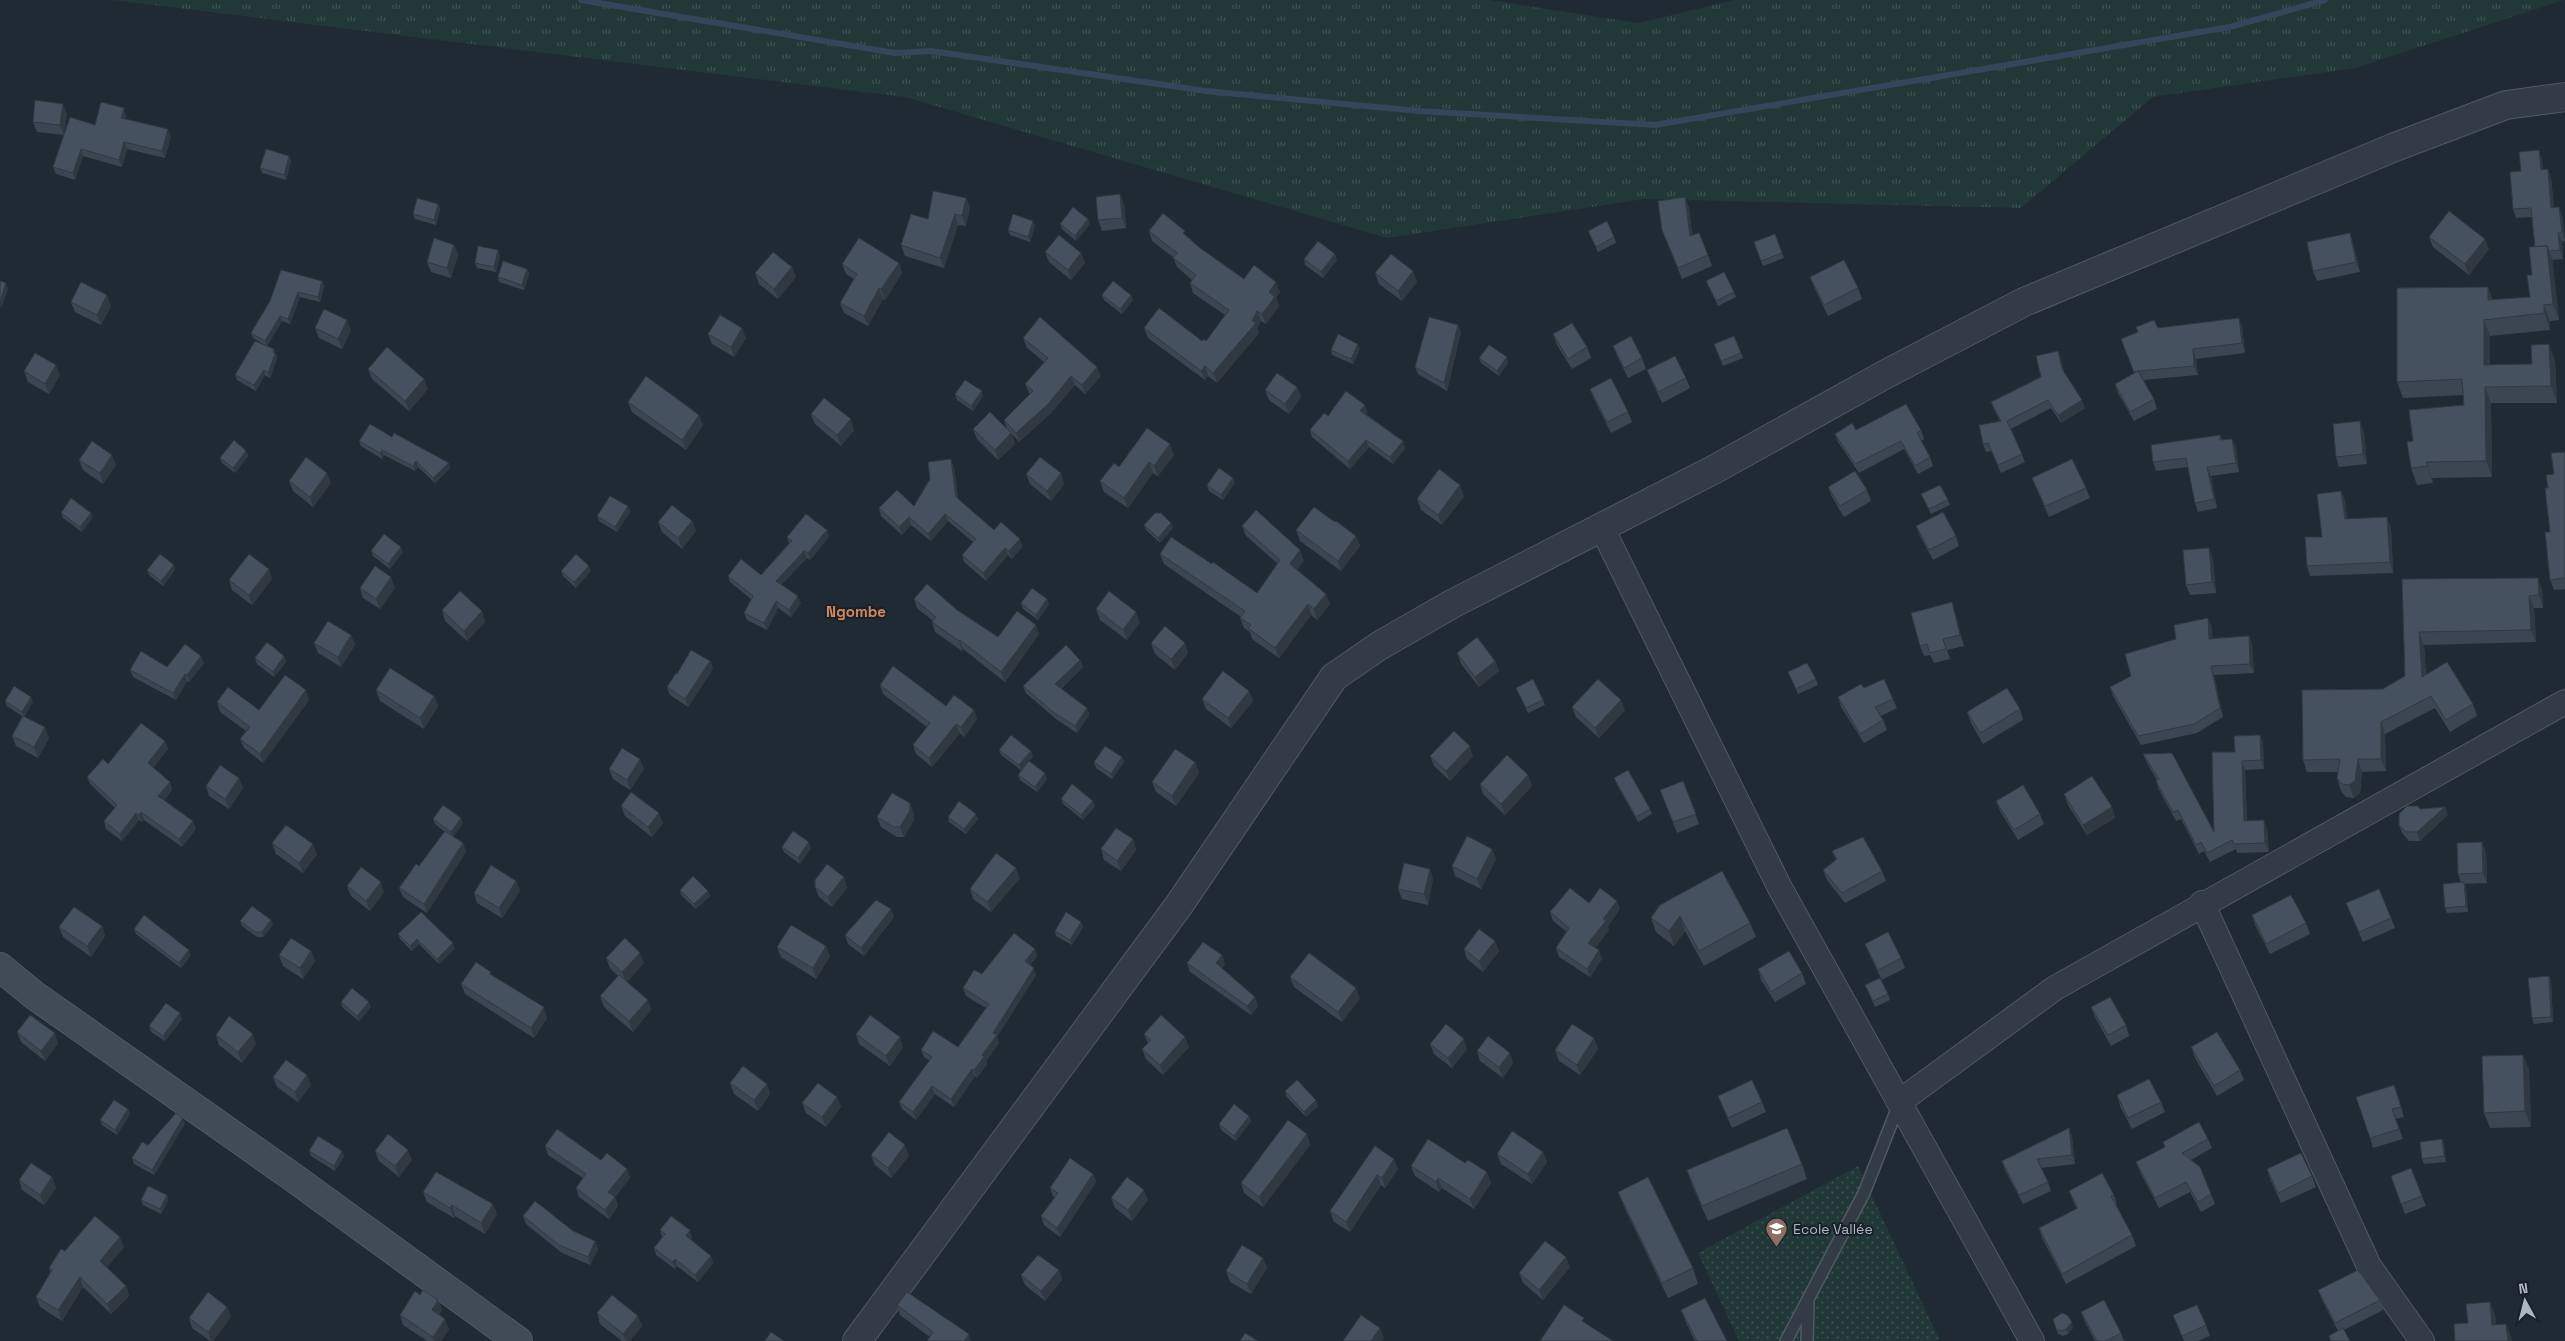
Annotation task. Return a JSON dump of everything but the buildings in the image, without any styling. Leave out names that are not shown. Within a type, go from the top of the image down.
[{"type":"main road","points":[[0,967],[34,995],[294,1178],[518,1341]]},
{"type":"street","points":[[858,1341],[1179,905],[1334,678],[1379,646],[1452,604],[1790,429],[1886,374],[2024,302],[2395,147],[2506,106],[2565,97]]},
{"type":"street","points":[[1602,528],[1780,888],[2032,1341]]},
{"type":"street","points":[[1899,1102],[2055,988],[2202,903],[2565,702]]},
{"type":"street","points":[[2202,903],[2369,1266],[2422,1341]]},
{"type":"lane","points":[[1786,1341],[1864,1193],[1899,1102]]},
{"type":"lane","points":[[1807,1341],[1808,1300]]},
{"type":"green space","points":[[112,0],[1489,0],[1638,23],[1735,0],[2564,0],[2355,68],[2153,97],[2021,208],[1644,199],[1387,238],[905,97]]},
{"type":"green space","points":[[1858,1166],[1940,1341],[1739,1341],[1698,1253]]},
{"type":"waterway","points":[[581,0],[895,53],[931,51],[1206,91],[1419,111],[1655,125],[2230,27],[2325,0]]},
{"type":"place","name":"Ecole Vallée","points":[[1777,1248]]},
{"type":"district","name":"Ngombe","points":[[856,611]]}]
